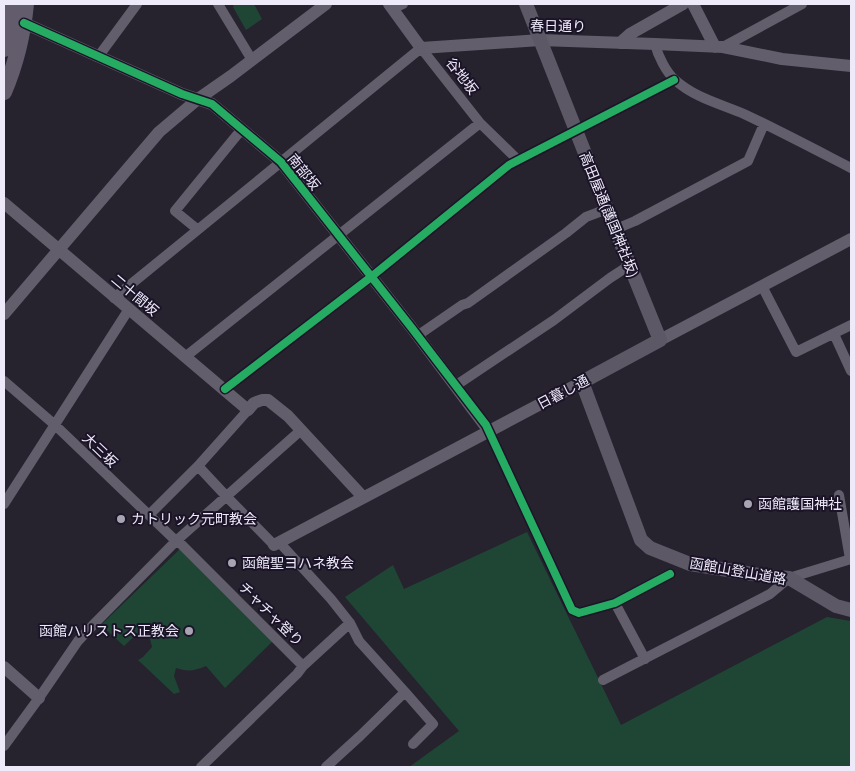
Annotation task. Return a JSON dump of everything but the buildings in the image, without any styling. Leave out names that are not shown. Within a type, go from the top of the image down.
[{"type":"highway","points":[[4,48],[12,4]]},
{"type":"highway","points":[[4,92],[17,59],[26,4]]},
{"type":"main road","name":"高田屋通(護国神社坂)","points":[[526,4],[660,340]]},
{"type":"main road","name":"日暮し通","points":[[582,382],[660,340]]},
{"type":"main road","name":"函館山登山道路","points":[[582,382],[641,540],[650,548],[690,564],[789,578],[836,606],[851,610]]},
{"type":"street","points":[[98,57],[138,4]]},
{"type":"street","points":[[218,4],[252,60]]},
{"type":"street","points":[[4,314],[159,132],[198,100],[326,4]]},
{"type":"street","points":[[620,43],[630,34],[683,4]]},
{"type":"street","points":[[693,4],[719,47],[802,4]]},
{"type":"street","name":"谷地坂","points":[[395,5],[421,48],[480,123],[518,160]]},
{"type":"street","name":"南部坂","points":[[24,23],[182,94],[212,104],[280,162],[489,431]]},
{"type":"street","name":"春日通り","points":[[421,48],[540,40],[655,44],[719,47],[782,59],[851,66]]},
{"type":"street","points":[[655,44],[659,57],[674,80],[704,99],[718,103],[764,124],[851,168]]},
{"type":"street","points":[[114,298],[421,48]]},
{"type":"street","points":[[225,389],[371,278],[509,166],[674,80]]},
{"type":"street","points":[[185,357],[480,123]]},
{"type":"street","points":[[616,230],[748,161],[764,124]]},
{"type":"street","points":[[197,229],[175,211],[230,143],[243,130]]},
{"type":"street","name":"二十間坂","points":[[4,203],[248,410]]},
{"type":"street","points":[[417,336],[510,274],[586,217],[607,209]]},
{"type":"street","name":"日暮し通","points":[[660,340],[851,239]]},
{"type":"street","points":[[455,386],[554,320],[610,278],[630,266]]},
{"type":"street","points":[[762,286],[796,352],[851,325]]},
{"type":"street","points":[[4,504],[129,310]]},
{"type":"street","points":[[834,334],[851,371]]},
{"type":"street","name":"大三坂","points":[[4,381],[55,425],[176,541]]},
{"type":"street","name":"日暮し通","points":[[277,543],[582,382]]},
{"type":"street","points":[[149,515],[198,466],[254,403],[262,400],[268,400],[288,416],[363,497]]},
{"type":"street","points":[[4,746],[78,641],[176,541],[300,431]]},
{"type":"street","points":[[489,431],[572,610],[579,612],[615,603],[670,574]]},
{"type":"street","points":[[198,466],[226,496],[277,543],[322,589],[350,622],[359,641],[434,724],[413,744]]},
{"type":"street","points":[[603,680],[770,594],[789,578],[851,559],[839,495]]},
{"type":"street","name":"チャチャ登り","points":[[176,541],[303,666]]},
{"type":"street","points":[[615,603],[645,659]]},
{"type":"street","points":[[201,767],[350,622]]},
{"type":"street","points":[[4,667],[39,698]]},
{"type":"street","points":[[326,767],[405,692]]},
{"type":"green space","points":[[234,4],[254,4],[262,19],[246,30],[233,7]]},
{"type":"green space","points":[[527,532],[621,725],[827,617],[851,621],[851,767],[409,767],[459,731],[345,597],[393,565],[404,589]]},
{"type":"green space","points":[[180,549],[274,640],[225,688],[206,666],[191,670],[176,668],[174,676],[180,692],[174,694],[138,660],[152,647],[150,639],[141,630],[124,646],[101,625]]},
{"type":"tram line","points":[[4,84],[16,45],[22,4]]},
{"type":"cycle path","points":[[24,23],[182,94],[212,104],[281,162],[486,425],[572,610],[579,613],[615,603],[670,574]]},
{"type":"cycle path","points":[[225,389],[371,277],[509,165],[674,80]]},
{"type":"place","name":"函館護国神社","points":[[748,504]]},
{"type":"place","name":"カトリック元町教会","points":[[121,519]]},
{"type":"place","name":"函館聖ヨハネ教会","points":[[232,563]]},
{"type":"place","name":"函館ハリストス正教会","points":[[189,631]]}]
